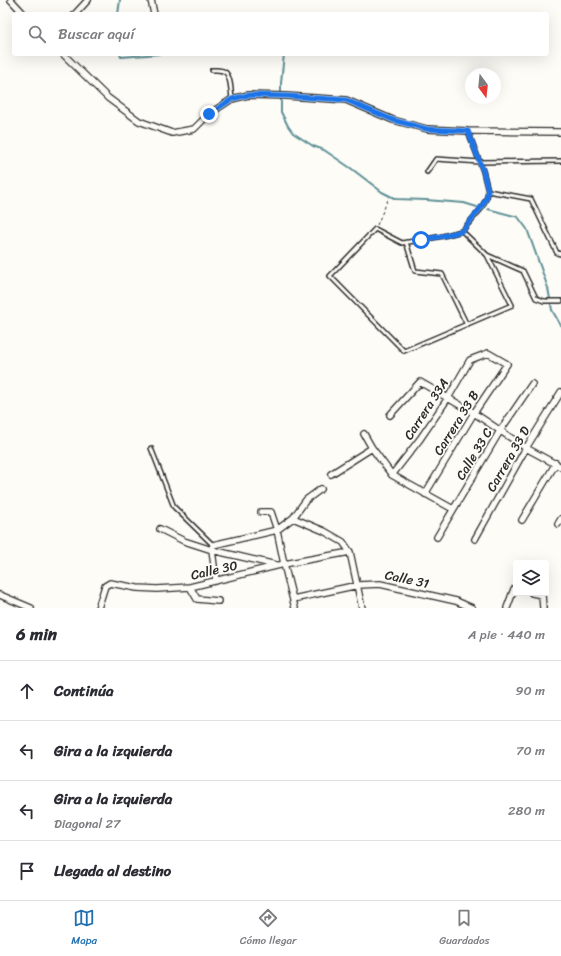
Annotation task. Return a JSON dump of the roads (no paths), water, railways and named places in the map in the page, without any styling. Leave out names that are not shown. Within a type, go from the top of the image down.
[{"type":"street","points":[[11,0],[22,12]]},
{"type":"street","points":[[77,12],[88,0]]},
{"type":"street","points":[[151,0],[154,12]]},
{"type":"street","points":[[65,56],[108,98],[139,121],[172,133],[194,129],[209,114],[232,99],[248,95],[272,95],[346,100],[393,120],[427,129],[561,132]]},
{"type":"street","name":"Carrera 33A","points":[[392,475],[420,439],[448,398],[470,360],[488,353],[507,364]]},
{"type":"street","name":"Carrera 33 B","points":[[425,494],[474,413],[507,364]]},
{"type":"street","points":[[390,415],[420,382],[474,413],[500,432],[526,448],[558,465],[522,520]]},
{"type":"street","name":"Calle 33 C","points":[[437,537],[500,432],[532,384]]},
{"type":"street","name":"Carrera 33 D","points":[[475,539],[526,448],[561,392]]},
{"type":"street","points":[[364,434],[372,448],[392,475],[453,509]]},
{"type":"street","points":[[331,474],[372,448]]},
{"type":"street","points":[[212,548],[277,530],[293,518],[306,500],[321,489]]},
{"type":"street","points":[[261,512],[271,512],[277,530],[295,608]]},
{"type":"street","points":[[293,518],[324,531],[336,538],[342,542],[350,552],[362,608]]},
{"type":"street","points":[[160,529],[184,542],[277,566]]},
{"type":"street","points":[[212,548],[216,581]]},
{"type":"street","name":"Calle 30","points":[[98,608],[105,586],[110,583],[137,588],[157,589],[190,587],[284,564],[350,552]]},
{"type":"street","name":"Calle 31","points":[[293,599],[358,585],[380,584],[448,600],[469,607]]},
{"type":"street","points":[[190,587],[197,599],[218,601]]},
{"type":"street","points":[[507,608],[513,594]]},
{"type":"street","points":[[0,595],[31,608]]},
{"type":"street","points":[[542,596],[543,608]]},
{"type":"lane","points":[[212,70],[225,72],[230,82],[232,99]]},
{"type":"lane","points":[[462,231],[487,255],[512,305],[404,351],[330,276],[375,229],[402,243],[462,231],[480,209],[487,197],[488,191],[480,162],[468,131]]},
{"type":"lane","points":[[427,172],[436,159],[480,162],[561,161]]},
{"type":"lane","points":[[488,191],[531,198],[557,253],[561,254]]},
{"type":"lane","points":[[406,242],[415,271],[442,274],[467,325]]},
{"type":"lane","points":[[487,255],[523,271],[536,298],[544,301],[561,301]]},
{"type":"lane","points":[[151,448],[174,507],[212,548]]},
{"type":"waterway","points":[[118,12],[120,0]]},
{"type":"waterway","points":[[121,56],[134,56]]},
{"type":"waterway","points":[[284,56],[281,83],[281,112],[293,133],[313,146],[324,150],[382,192],[396,199],[464,203],[477,207]]},
{"type":"waterway","points":[[488,209],[518,217],[527,229],[548,288],[552,310],[561,326]]}]
